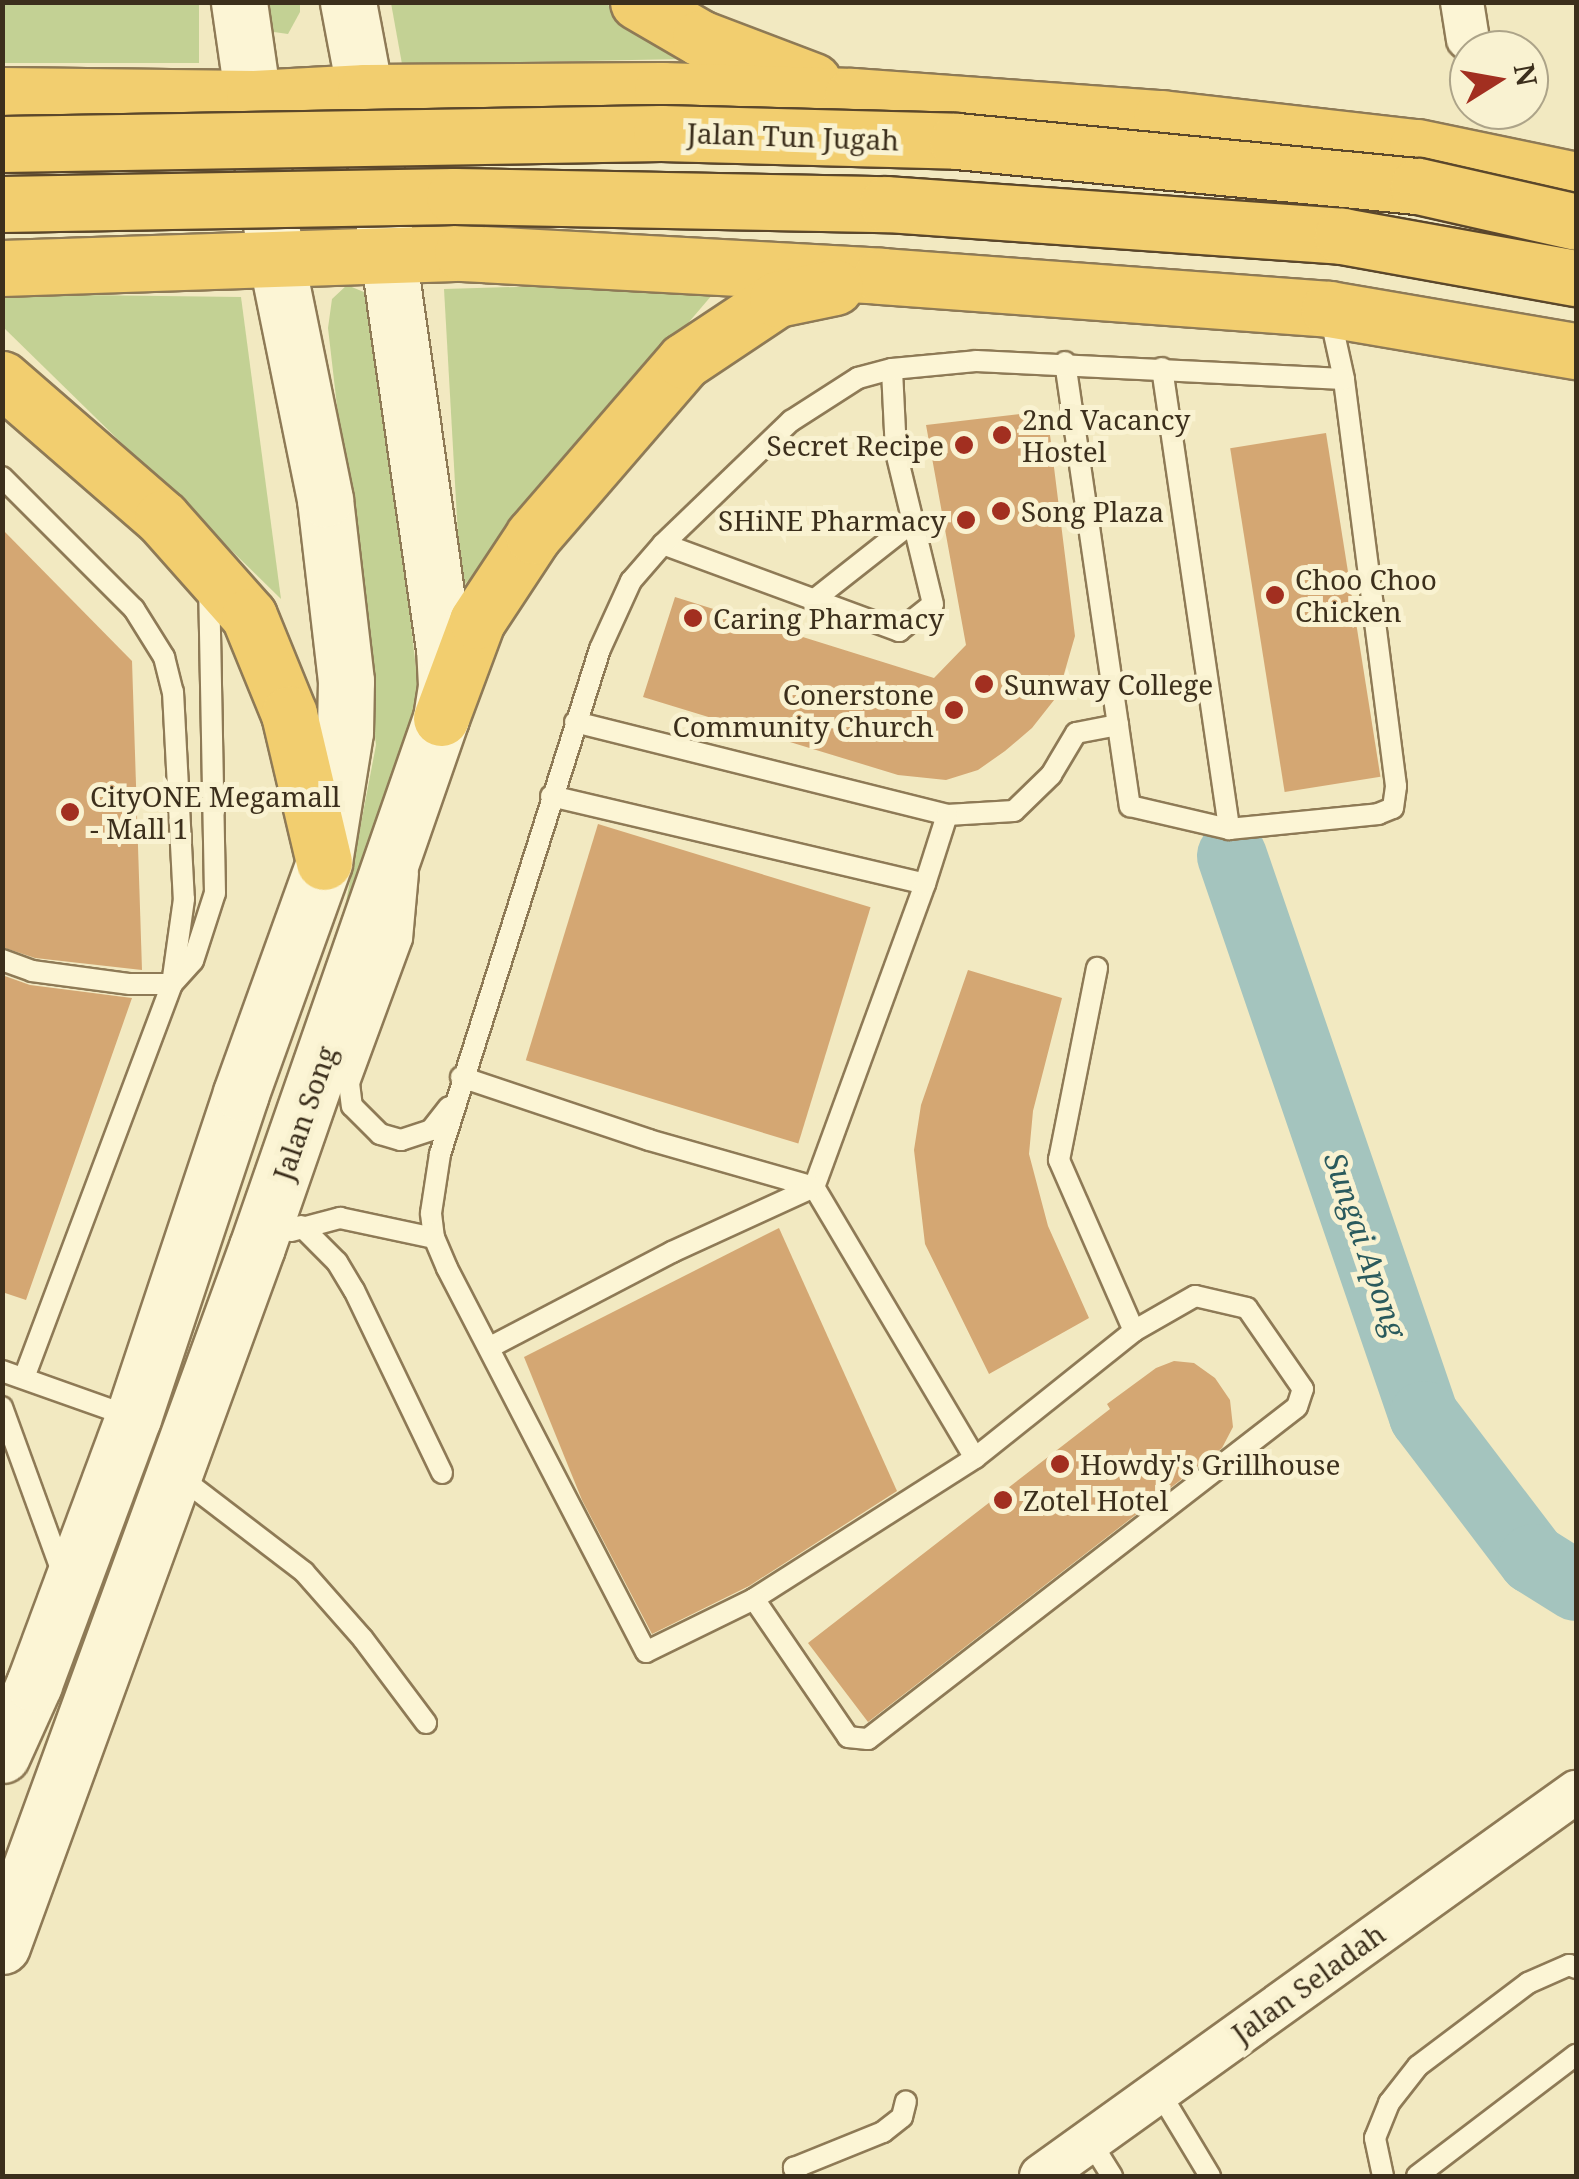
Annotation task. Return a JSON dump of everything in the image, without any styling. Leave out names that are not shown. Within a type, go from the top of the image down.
[{"type":"highway","points":[[638,2],[700,38],[852,96]]},
{"type":"highway","name":"Jalan Tun Jugah","points":[[29,94],[254,98],[365,92],[662,90],[852,96],[1161,118],[1417,147],[1576,180]]},
{"type":"highway","points":[[448,91],[424,102],[412,116],[398,155],[405,188],[422,222],[462,253]]},
{"type":"highway","points":[[29,94],[90,110],[112,129],[124,169],[120,200],[70,265]]},
{"type":"highway","name":"Jalan Tun Jugah","points":[[2,144],[662,132],[957,141],[1418,186],[1576,222]]},
{"type":"highway","points":[[2,204],[454,196],[886,204],[1342,236],[1576,278]]},
{"type":"highway","points":[[2,268],[462,253],[882,276],[1329,310],[1576,351]]},
{"type":"highway","points":[[441,718],[477,621],[533,536],[684,361],[778,300],[882,276]]},
{"type":"highway","points":[[2,379],[162,518],[209,566],[249,616],[272,665],[302,758],[324,862]]},
{"type":"main road","points":[[2,1755],[27,1680],[68,1591],[134,1418],[240,1092],[324,862],[345,732],[346,681],[324,499],[276,259],[239,2]]},
{"type":"main road","name":"Jalan Song","points":[[2,1946],[174,1473],[279,1237],[441,718],[446,685],[444,649],[365,92],[348,2]]},
{"type":"street","name":"Jalan Seladah","points":[[1041,2176],[1102,2160],[1160,2092],[1576,1792]]},
{"type":"lane","points":[[1065,362],[1130,806],[1229,830],[1378,814],[1393,808],[1396,786],[1344,379],[1329,310]]},
{"type":"lane","points":[[754,1599],[848,1738],[868,1739],[1297,1407],[1303,1389],[1246,1308],[1195,1296],[1134,1332],[975,1458],[754,1599],[646,1652],[434,1238],[432,1186],[452,1103],[575,722],[616,609],[631,581],[663,544],[791,420],[858,378],[892,369],[976,361],[1065,362],[1344,379]]},
{"type":"lane","points":[[1162,368],[1229,830]]},
{"type":"lane","points":[[663,544],[899,632],[932,604],[896,452],[892,369]]},
{"type":"lane","points":[[2,477],[134,609],[164,657],[173,692],[184,899],[172,984],[24,1378]]},
{"type":"lane","points":[[815,599],[913,522]]},
{"type":"lane","points":[[2,960],[32,972],[93,983],[172,984],[194,961],[215,893],[209,566]]},
{"type":"lane","points":[[575,722],[947,815],[1014,811],[1051,775],[1076,734],[1118,725]]},
{"type":"lane","points":[[551,796],[924,884]]},
{"type":"lane","points":[[411,806],[402,939],[349,1084],[352,1106],[380,1134],[400,1140],[431,1130],[452,1103]]},
{"type":"lane","points":[[490,1347],[672,1252],[814,1187],[947,815]]},
{"type":"lane","points":[[1098,968],[1058,1160],[1134,1332]]},
{"type":"lane","points":[[461,1077],[630,1134],[814,1187],[975,1458]]},
{"type":"lane","points":[[279,1237],[340,1218],[434,1238]]},
{"type":"lane","points":[[279,1237],[337,1262],[442,1472]]},
{"type":"lane","points":[[2,1370],[134,1418]]},
{"type":"lane","points":[[2,1407],[68,1591]]},
{"type":"lane","points":[[174,1473],[304,1572],[363,1639],[426,1724]]},
{"type":"lane","points":[[1383,2176],[1375,2138],[1389,2103],[1418,2066],[1528,1983],[1569,1965],[1576,1968]]},
{"type":"lane","points":[[1417,2176],[1576,2055]]},
{"type":"lane","points":[[1160,2092],[1210,2176]]},
{"type":"lane","points":[[796,2172],[883,2132],[902,2118],[906,2101]]},
{"type":"green space","points":[[3,2],[199,2],[199,63],[3,63]]},
{"type":"green space","points":[[257,3],[300,3],[300,12],[288,34],[267,31]]},
{"type":"green space","points":[[391,3],[605,3],[687,59],[402,64]]},
{"type":"green space","points":[[724,281],[461,589],[444,289]]},
{"type":"green space","points":[[347,285],[371,295],[376,322],[420,703],[341,928],[376,745],[328,328],[332,299]]},
{"type":"green space","points":[[2,294],[241,297],[281,599],[3,327]]},
{"type":"building","name":"Song Plaza","points":[[1047,411],[1075,636],[1058,695],[1032,728],[1005,751],[978,770],[946,780],[898,775],[643,697],[675,597],[934,678],[966,645],[926,425]]},
{"type":"building","points":[[1326,433],[1380,777],[1285,792],[1230,448]]},
{"type":"building","name":"CityONE Megamall - Mall 1","points":[[2,529],[132,661],[142,970],[35,958],[2,947]]},
{"type":"building","points":[[598,824],[871,907],[798,1144],[526,1060]]},
{"type":"building","points":[[968,970],[1062,998],[1033,1111],[1029,1154],[1048,1226],[1089,1318],[989,1374],[925,1244],[914,1150],[921,1105]]},
{"type":"building","points":[[2,975],[30,985],[132,998],[26,1300],[2,1292]]},
{"type":"building","points":[[779,1228],[897,1491],[749,1586],[652,1634],[582,1500],[524,1357]]},
{"type":"building","points":[[1174,1361],[1194,1363],[1215,1378],[1230,1400],[1233,1427],[1222,1448],[868,1722],[808,1643],[1110,1409],[1107,1404],[1156,1368]]},
{"type":"waterway","name":"Sungai Apong","points":[[1232,856],[1424,1416],[1533,1559],[1576,1586]]},
{"type":"place","name":"2nd Vacancy Hostel","points":[[1002,435]]},
{"type":"place","name":"Secret Recipe","points":[[964,445]]},
{"type":"place","name":"Song Plaza","points":[[1001,511]]},
{"type":"place","name":"SHiNE Pharmacy","points":[[966,520]]},
{"type":"place","name":"Choo Choo Chicken","points":[[1275,595]]},
{"type":"place","name":"Caring Pharmacy","points":[[693,618]]},
{"type":"place","name":"Sunway College","points":[[984,684]]},
{"type":"place","name":"Conerstone Community Church","points":[[954,710]]},
{"type":"place","name":"CityONE Megamall - Mall 1","points":[[70,812]]},
{"type":"place","name":"Howdy's Grillhouse","points":[[1060,1464]]},
{"type":"place","name":"Zotel Hotel","points":[[1003,1500]]}]
